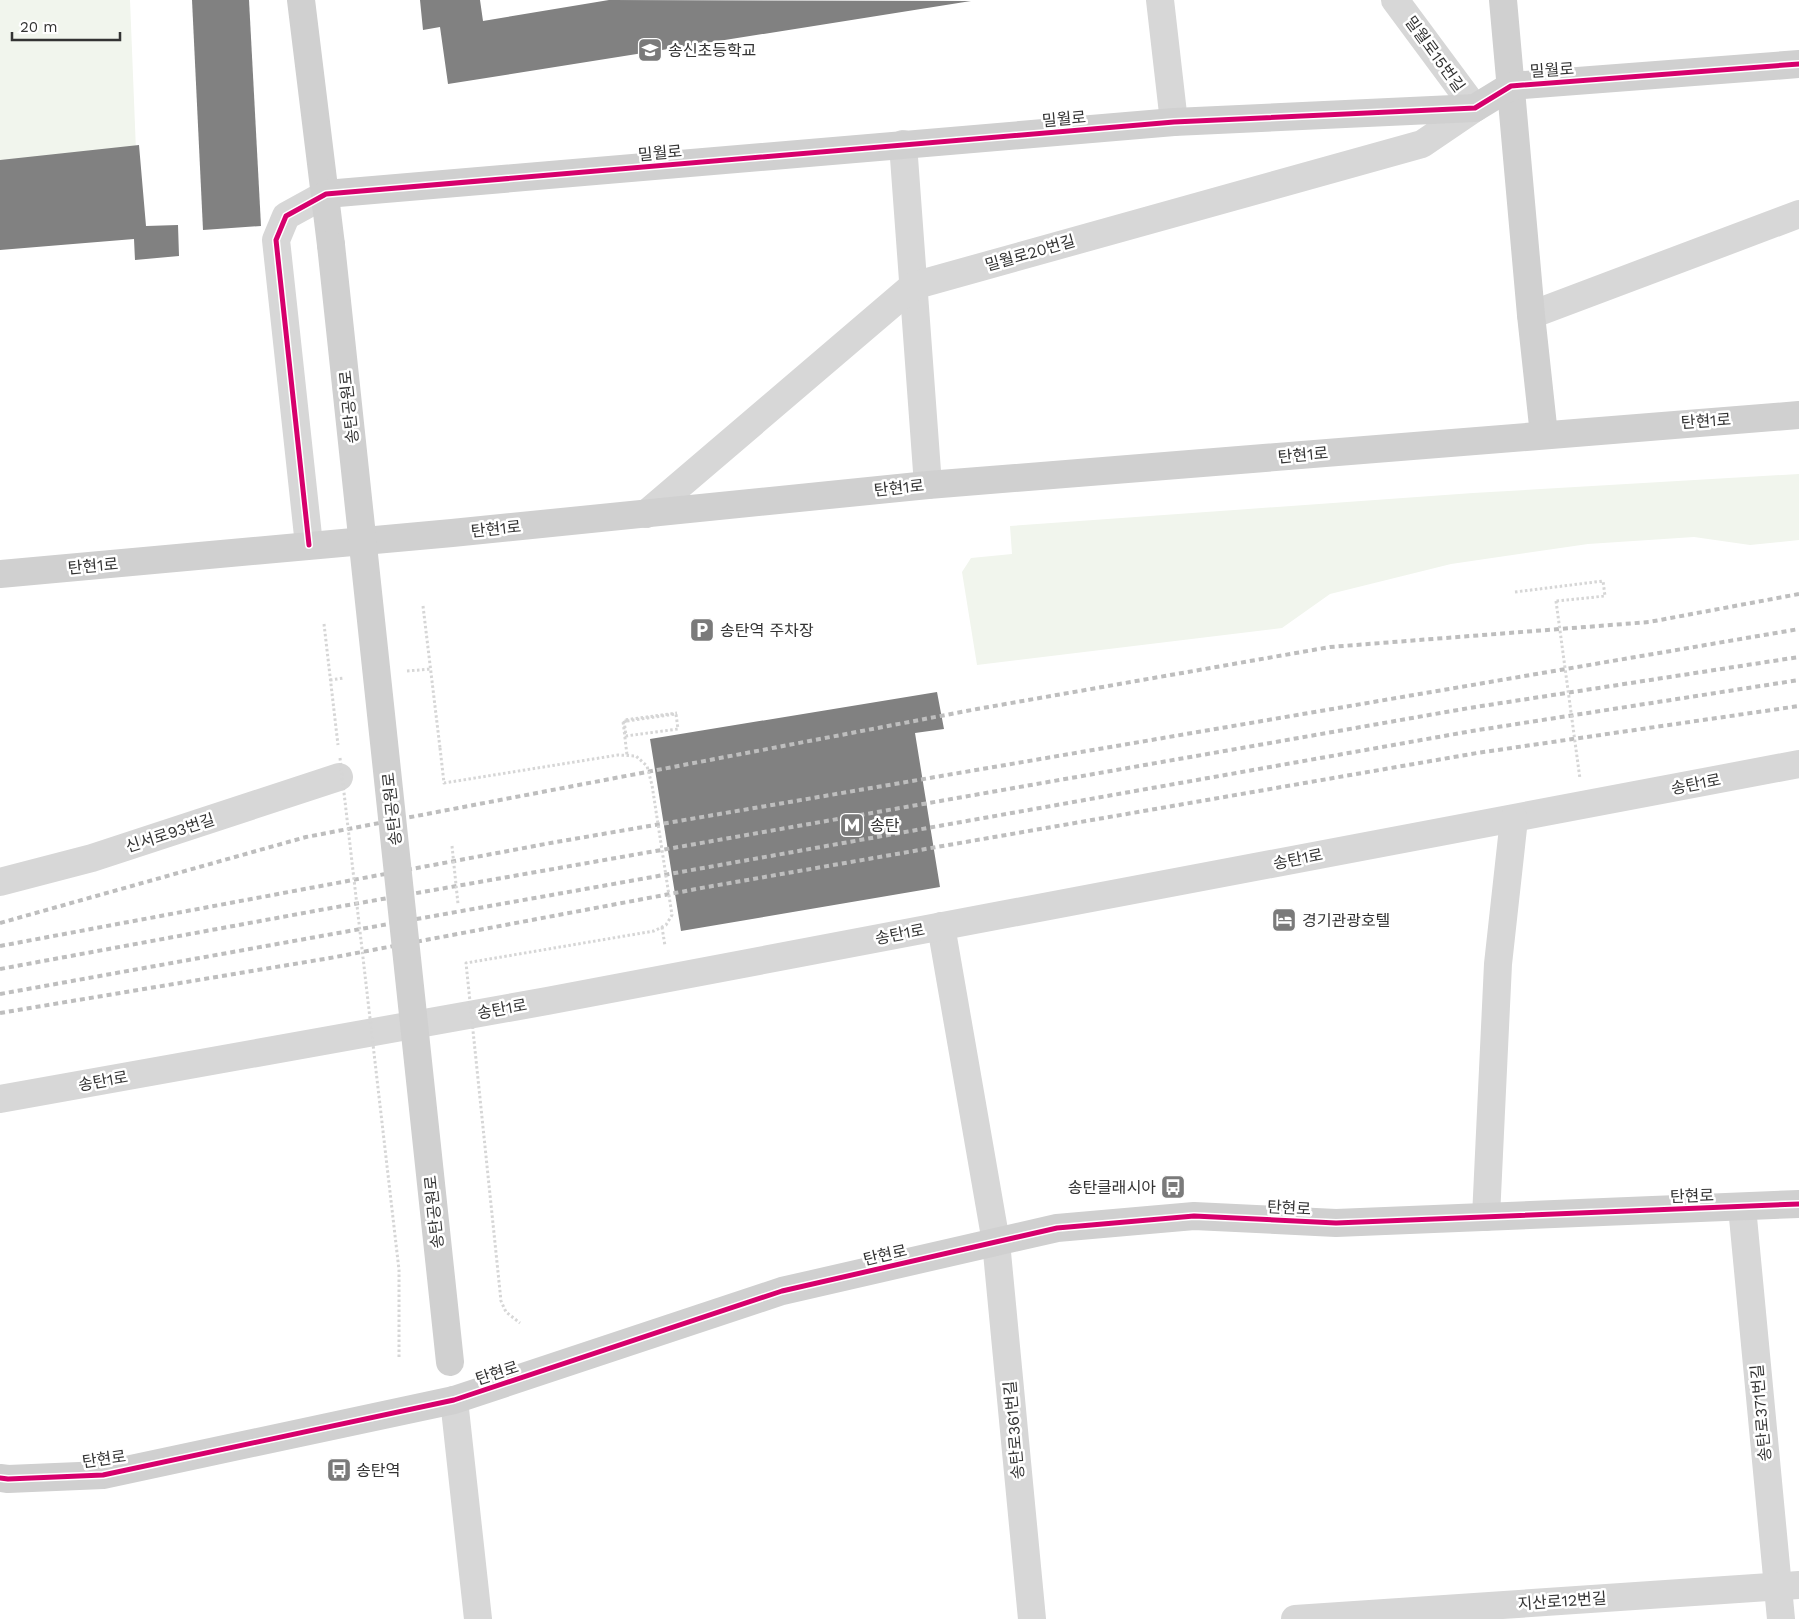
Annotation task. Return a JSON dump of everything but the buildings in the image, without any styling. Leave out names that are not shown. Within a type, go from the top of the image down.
[{"type":"street","name":"송탄공원로","points":[[301,0],[332,245],[478,1619]]},
{"type":"street","points":[[1160,0],[1174,122]]},
{"type":"street","name":"밀월로15번길","points":[[1395,0],[1475,108]]},
{"type":"street","points":[[1503,0],[1512,86]]},
{"type":"street","name":"밀월로","points":[[326,194],[1174,122],[1475,108],[1512,86],[1799,64]]},
{"type":"street","name":"밀월로","points":[[1512,86],[1531,315],[1544,435]]},
{"type":"street","name":"밀월로20번길","points":[[646,514],[912,286],[1422,144],[1475,108]]},
{"type":"street","points":[[903,144],[928,485]]},
{"type":"street","points":[[309,546],[276,240],[286,216],[326,194]]},
{"type":"street","points":[[1531,315],[1799,214]]},
{"type":"street","name":"탄현1로","points":[[0,574],[411,537],[928,485],[1799,414]]},
{"type":"street","name":"송탄1로","points":[[0,1100],[547,1001],[1799,764]]},
{"type":"street","name":"신서로93번길","points":[[0,882],[92,858],[339,777]]},
{"type":"street","points":[[1486,1217],[1498,964],[1514,819]]},
{"type":"street","points":[[941,926],[996,1242]]},
{"type":"street","name":"탄현로","points":[[0,1478],[103,1474],[454,1400],[782,1291],[1057,1228],[1194,1216],[1336,1224],[1799,1204]]},
{"type":"street","name":"송탄로371번길","points":[[1742,1207],[1788,1586],[1781,1619]]},
{"type":"street","name":"송탄로361번길","points":[[996,1242],[1032,1619]]},
{"type":"street","name":"지산로12번길","points":[[1295,1619],[1788,1586]]},
{"type":"path","points":[[1515,592],[1603,581],[1605,596],[1556,601],[1580,779]]},
{"type":"path","points":[[423,606],[444,783],[618,755],[636,756],[647,766],[652,785],[672,915],[666,925],[654,932],[466,963],[501,1301],[506,1312],[520,1323]]},
{"type":"path","points":[[324,624],[399,1270],[399,1359]]},
{"type":"path","points":[[627,755],[622,720],[627,720],[637,719],[676,714],[678,729],[626,736],[625,728],[624,720],[677,713]]},
{"type":"path","points":[[452,846],[458,904]]},
{"type":"path","points":[[662,927],[665,950]]},
{"type":"shaded area","points":[[0,0],[130,0],[136,151],[0,166]]},
{"type":"shaded area","points":[[1799,474],[1799,540],[1750,545],[1694,537],[1588,544],[1451,564],[1330,594],[1282,628],[977,665],[962,572],[971,558],[1012,554],[1010,526],[1473,493]]},
{"type":"railway","points":[[0,923],[306,837],[977,709],[1330,647],[1649,622],[1799,594]]},
{"type":"railway","points":[[0,946],[556,842],[1799,629]]},
{"type":"railway","points":[[0,969],[320,910],[1469,708],[1799,657]]},
{"type":"railway","points":[[0,994],[1472,731],[1799,680]]},
{"type":"railway","points":[[0,1013],[330,958],[707,887],[1477,753],[1799,706]]},
{"type":"cycle path","points":[[309,545],[276,240],[286,216],[326,194],[1174,122],[1475,108],[1511,86],[1799,64]]},
{"type":"cycle path","points":[[0,1478],[103,1475],[454,1400],[782,1291],[1057,1228],[1194,1216],[1336,1223],[1799,1204]]},
{"type":"place","name":"송신초등학교","points":[[650,50]]},
{"type":"place","name":"송탄역 주차장","points":[[702,630]]},
{"type":"place","name":"송탄","points":[[852,825]]},
{"type":"place","name":"경기관광호텔","points":[[1284,920]]},
{"type":"place","name":"송탄클래시아","points":[[1173,1187]]},
{"type":"place","name":"송탄역","points":[[339,1470]]}]
